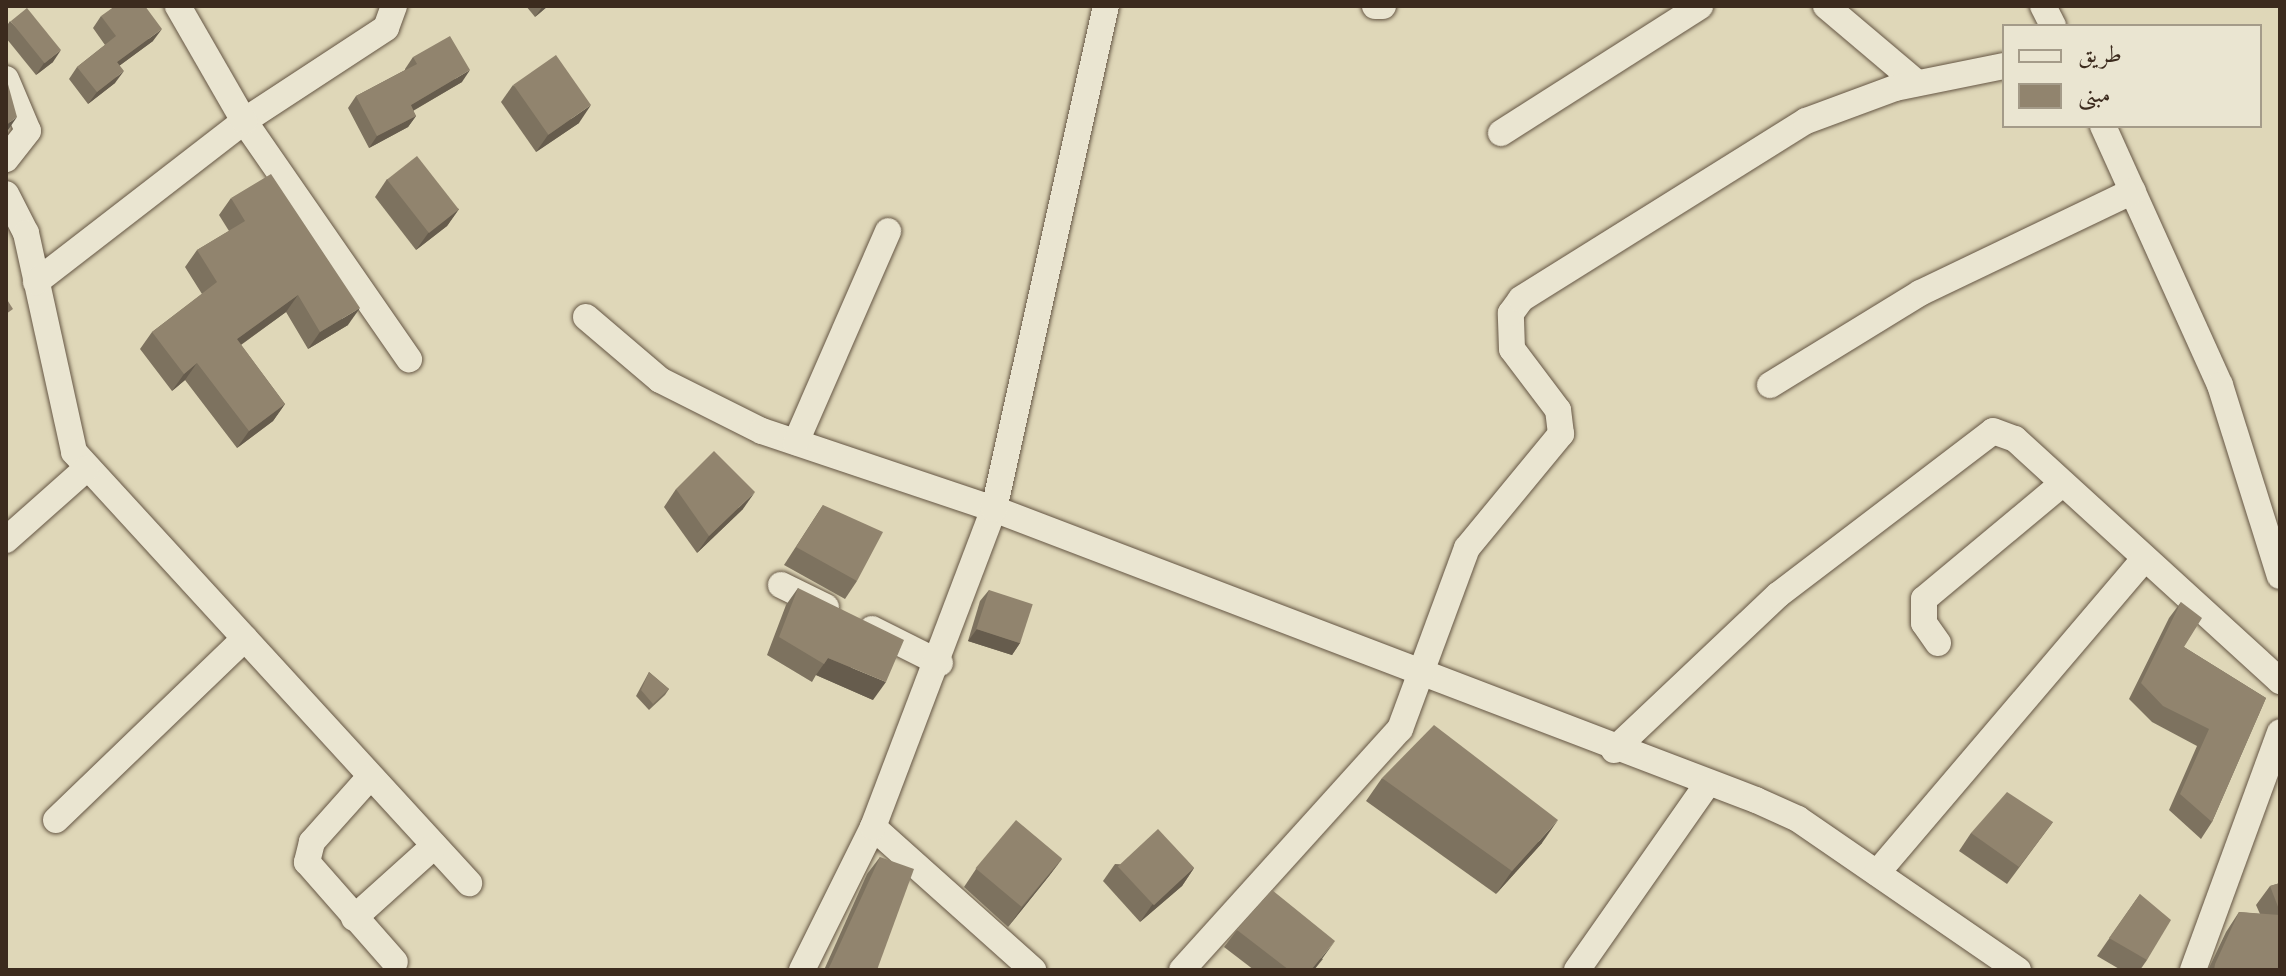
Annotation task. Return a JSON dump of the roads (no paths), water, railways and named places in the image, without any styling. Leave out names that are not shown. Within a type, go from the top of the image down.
[{"type":"street","points":[[178,6],[244,121],[409,359]]},
{"type":"street","points":[[36,282],[244,121],[386,28],[394,6]]},
{"type":"street","points":[[802,970],[873,827],[940,663],[994,509],[1106,6]]},
{"type":"street","points":[[1375,6],[1383,6]]},
{"type":"street","points":[[1501,133],[1700,6]]},
{"type":"street","points":[[1826,6],[1917,83]]},
{"type":"street","points":[[2043,6],[2052,24]]},
{"type":"street","points":[[1182,970],[1400,729],[1467,548],[1561,434],[1558,410],[1512,349],[1510,322],[1521,299],[1806,121],[1917,83],[2002,66]]},
{"type":"street","points":[[6,79],[28,131],[6,159]]},
{"type":"street","points":[[2104,128],[2220,385],[2280,576]]},
{"type":"street","points":[[1770,385],[1920,293],[2133,191]]},
{"type":"street","points":[[6,194],[26,233],[64,416],[86,469],[469,883]]},
{"type":"street","points":[[796,442],[888,231]]},
{"type":"street","points":[[586,317],[660,380],[796,442],[994,509],[1798,819],[2018,970]]},
{"type":"street","points":[[1614,750],[1705,658],[1979,436],[2004,432],[2142,562],[2280,681]]},
{"type":"street","points":[[6,540],[86,469]]},
{"type":"street","points":[[1938,643],[1921,610],[1932,588],[2061,485]]},
{"type":"street","points":[[1877,873],[2142,562]]},
{"type":"street","points":[[781,585],[940,663]]},
{"type":"street","points":[[56,820],[245,638]]},
{"type":"street","points":[[2193,970],[2280,732]]},
{"type":"street","points":[[369,778],[307,852],[309,871],[395,962]]},
{"type":"street","points":[[1577,970],[1706,786]]},
{"type":"street","points":[[873,827],[1033,970]]},
{"type":"street","points":[[354,918],[434,846]]}]
